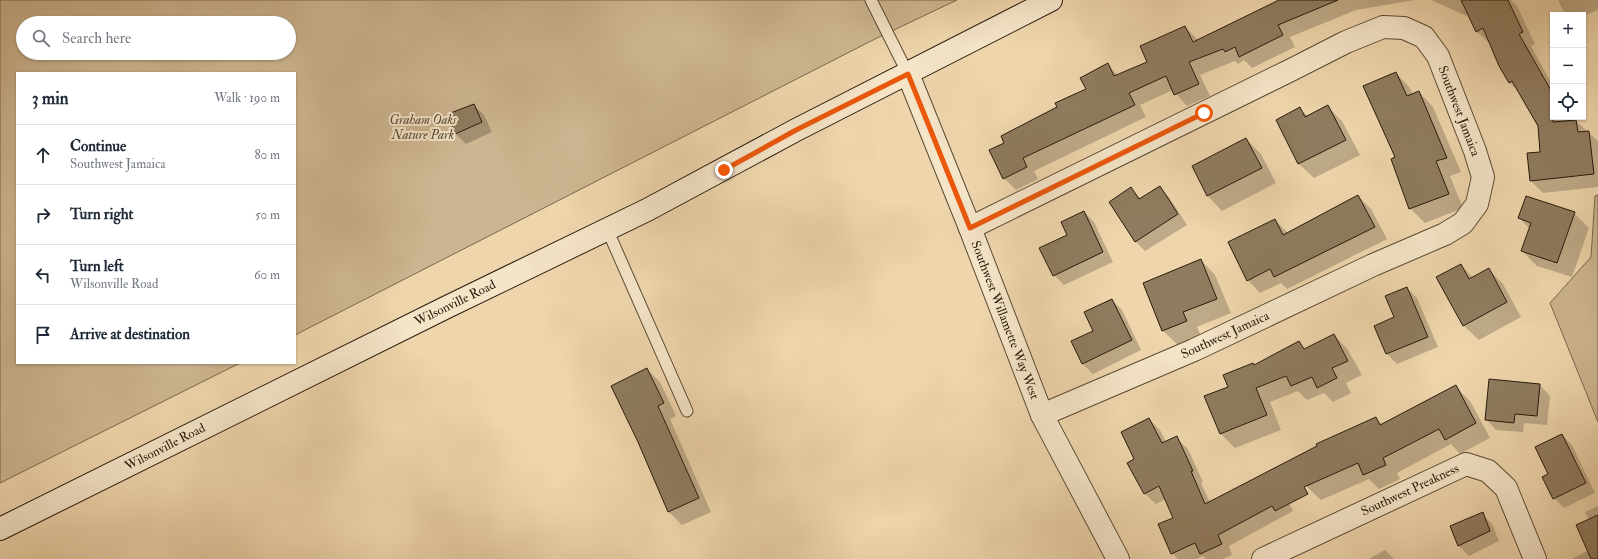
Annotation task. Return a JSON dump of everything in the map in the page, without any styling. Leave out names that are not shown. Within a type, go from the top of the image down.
[{"type":"street","name":"Wilsonville Road","points":[[0,529],[607,229],[1051,0]]},
{"type":"street","name":"Southwest Jamaica","points":[[970,228],[1293,70],[1346,42],[1383,27],[1404,28],[1424,37],[1438,56],[1475,151],[1483,177],[1477,204],[1463,223],[1446,234],[1373,265],[1194,350],[1042,415]]},
{"type":"street","name":"Southwest Willamette Way West","points":[[908,74],[970,228],[1042,415],[1118,559]]},
{"type":"street","name":"Southwest Preakness","points":[[1263,559],[1466,464],[1488,471],[1506,488],[1535,559]]},
{"type":"lane","points":[[871,0],[908,74]]},
{"type":"lane","points":[[607,229],[687,411]]},
{"type":"green space","name":"Graham Oaks Nature Park","points":[[0,0],[957,0],[875,39],[296,334],[296,72],[16,72],[16,364],[238,364],[0,483]]},
{"type":"green space","points":[[1598,195],[1598,422],[1550,303],[1591,257],[1595,196]]},
{"type":"building","points":[[1279,0],[1338,0],[1278,25],[1283,35],[1239,57],[1235,47],[1225,52],[1223,49],[1189,62],[1199,84],[1174,95],[1166,76],[1129,93],[1135,105],[1023,158],[1027,167],[1003,179],[989,150],[1004,143],[1001,136],[1057,107],[1055,103],[1086,89],[1080,78],[1108,63],[1114,76],[1147,62],[1140,46],[1185,26],[1193,42]]},
{"type":"building","points":[[1461,0],[1508,0],[1523,32],[1519,34],[1550,89],[1550,120],[1553,120],[1553,122],[1576,120],[1578,132],[1589,131],[1594,174],[1530,181],[1527,153],[1540,152],[1538,126],[1512,81],[1509,83],[1499,66],[1483,28],[1476,32]]},
{"type":"building","points":[[1396,72],[1407,96],[1419,91],[1447,158],[1436,161],[1449,194],[1409,209],[1391,159],[1395,157],[1363,86]]},
{"type":"building","points":[[474,104],[482,122],[455,134],[448,114]]},
{"type":"building","points":[[1328,105],[1346,140],[1298,164],[1276,120],[1300,107],[1305,117]]},
{"type":"building","points":[[1246,138],[1262,168],[1207,196],[1192,166]]},
{"type":"building","points":[[1160,186],[1178,214],[1135,242],[1109,202],[1131,187],[1139,199]]},
{"type":"building","points":[[1358,195],[1375,227],[1274,277],[1270,269],[1247,281],[1228,242],[1275,219],[1283,235]]},
{"type":"building","points":[[1526,196],[1575,212],[1557,263],[1521,251],[1531,223],[1518,218]]},
{"type":"building","points":[[1084,211],[1103,252],[1053,276],[1039,248],[1067,235],[1061,222]]},
{"type":"building","points":[[1201,259],[1217,299],[1183,312],[1187,321],[1162,331],[1143,283]]},
{"type":"building","points":[[1461,264],[1469,279],[1489,268],[1507,302],[1463,326],[1436,277]]},
{"type":"building","points":[[1407,287],[1428,337],[1386,354],[1374,326],[1394,317],[1385,296]]},
{"type":"building","points":[[1112,299],[1132,340],[1082,364],[1071,341],[1093,331],[1084,312]]},
{"type":"building","points":[[1334,334],[1348,361],[1332,368],[1337,378],[1317,388],[1312,377],[1291,386],[1286,376],[1256,388],[1267,415],[1220,434],[1204,396],[1228,387],[1223,375],[1253,363],[1254,365],[1299,341],[1304,349]]},
{"type":"building","points":[[647,368],[664,403],[658,406],[699,498],[668,512],[638,442],[611,386]]},
{"type":"building","points":[[1489,379],[1540,384],[1537,416],[1515,414],[1514,423],[1485,420]]},
{"type":"building","points":[[1456,385],[1476,423],[1445,440],[1439,429],[1383,458],[1386,465],[1363,475],[1358,463],[1304,487],[1308,494],[1275,511],[1272,506],[1218,535],[1222,544],[1200,554],[1195,543],[1171,554],[1158,524],[1173,518],[1159,486],[1144,494],[1127,463],[1134,459],[1121,432],[1149,418],[1162,443],[1177,436],[1193,471],[1191,471],[1205,504],[1317,446],[1316,444],[1376,417],[1380,425]]},
{"type":"building","points":[[1562,434],[1586,483],[1553,499],[1542,477],[1548,474],[1535,447]]},
{"type":"building","points":[[1483,512],[1490,531],[1458,546],[1450,526]]},
{"type":"building","points":[[1598,515],[1598,559],[1591,559],[1576,525]]},
{"type":"route","points":[[724,170],[796,130],[908,74],[970,228],[1204,113]]}]
